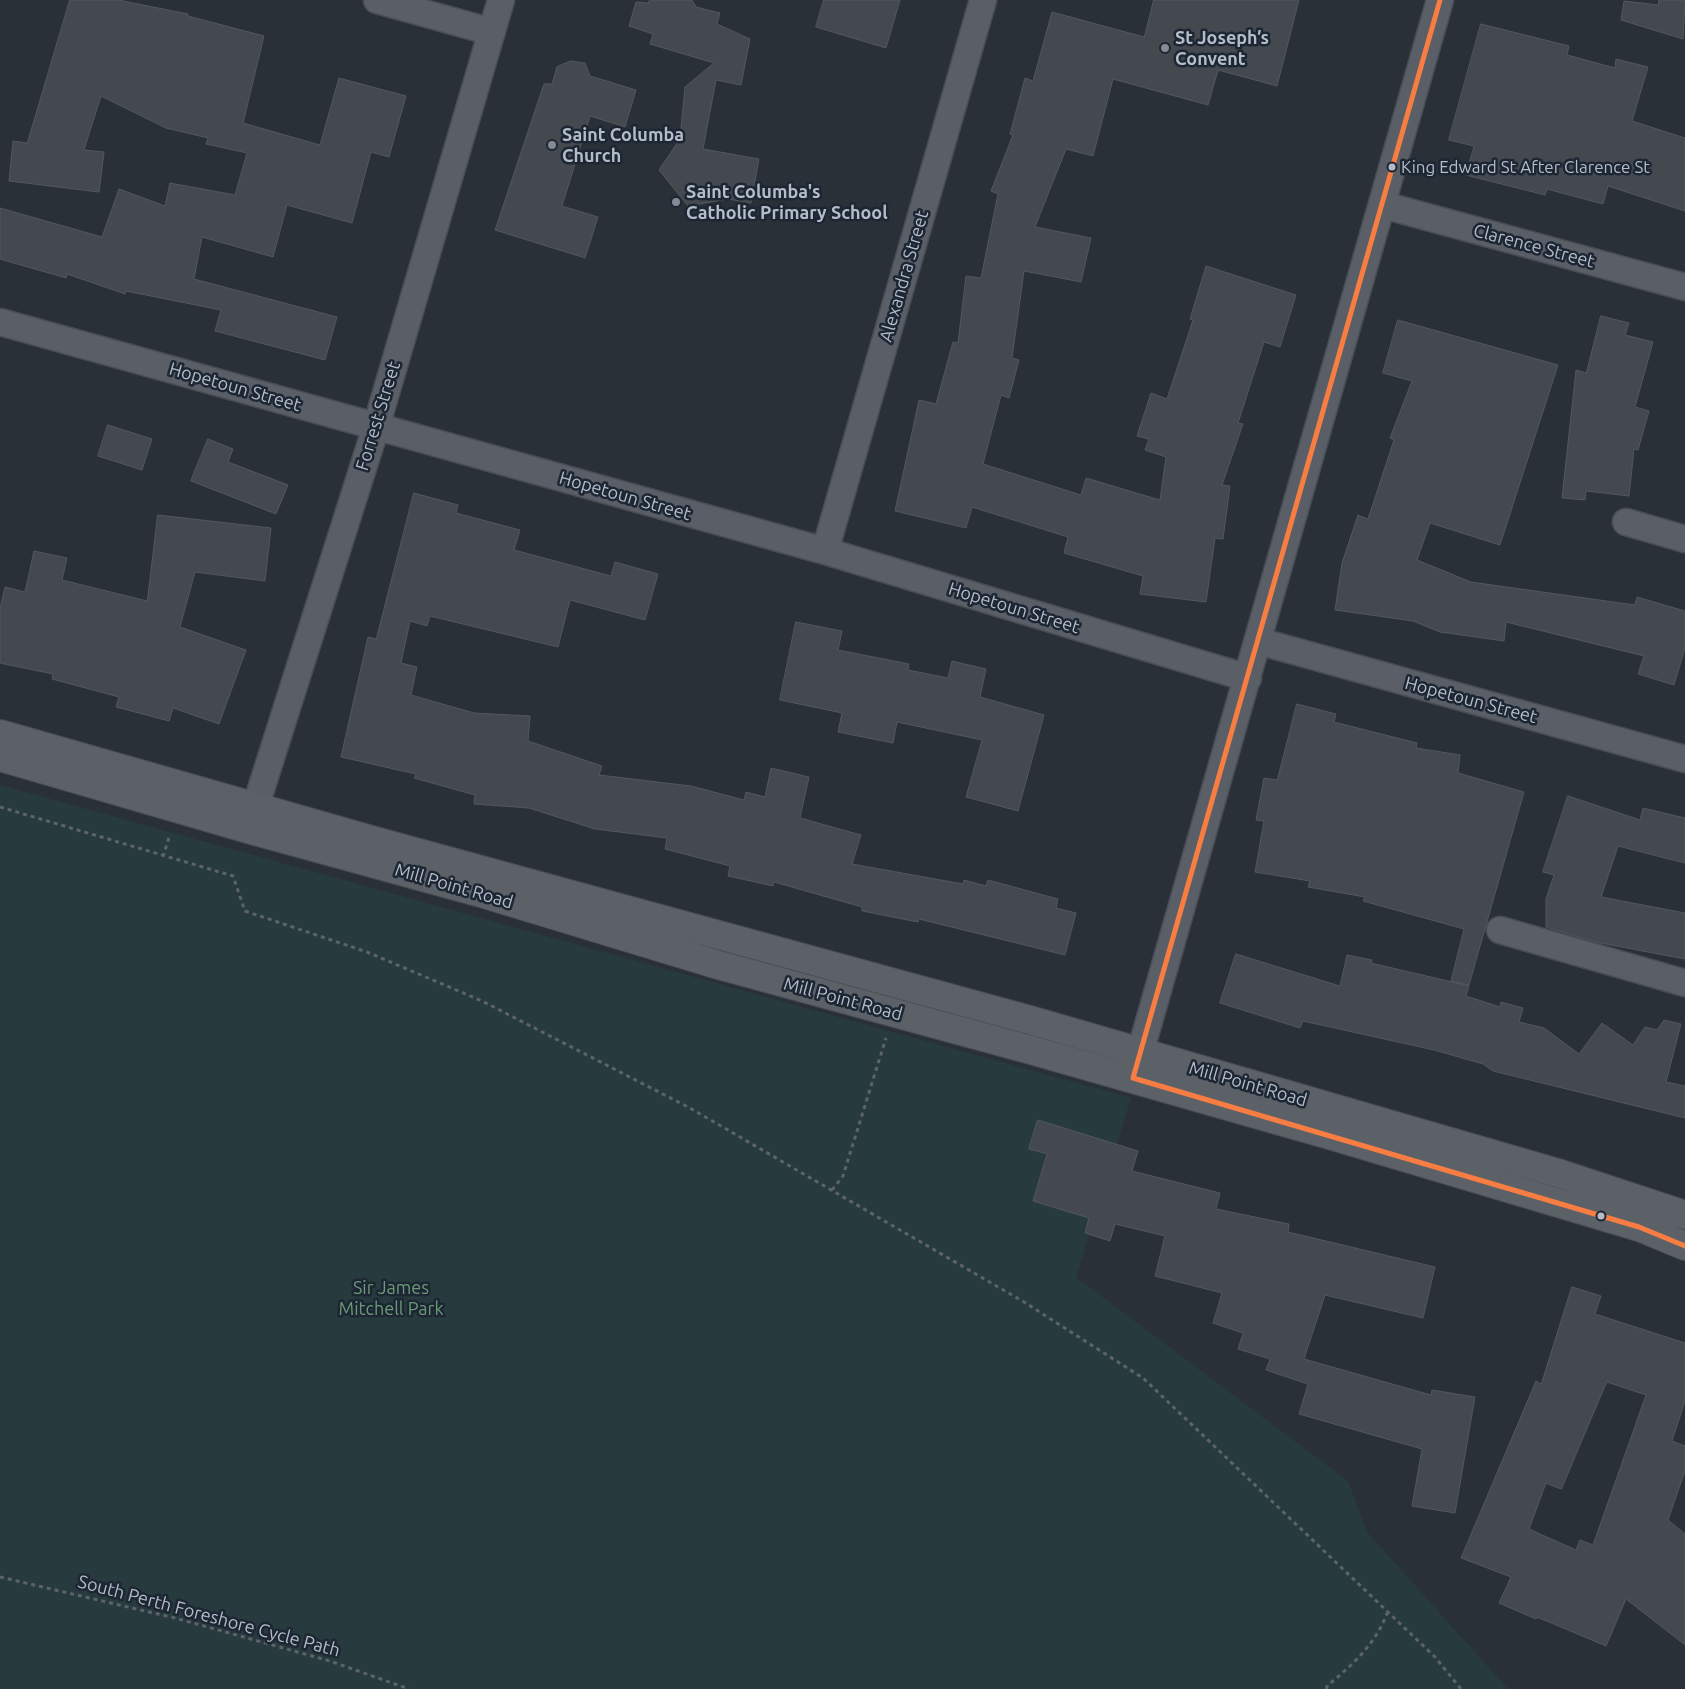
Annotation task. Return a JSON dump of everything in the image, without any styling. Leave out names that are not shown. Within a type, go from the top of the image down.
[{"type":"main road","name":"Mill Point Road","points":[[0,734],[481,893],[715,964],[1136,1066],[1552,1171],[1685,1215]]},
{"type":"main road","name":"Mill Point Road","points":[[0,757],[252,818]]},
{"type":"main road","name":"Mill Point Road","points":[[1136,1066],[1621,1221],[1685,1246]]},
{"type":"street","points":[[377,0],[492,32]]},
{"type":"street","name":"Forrest Street","points":[[252,818],[376,427],[501,0]]},
{"type":"street","name":"Alexandra Street","points":[[825,551],[983,0]]},
{"type":"street","points":[[1136,1066],[1248,678],[1267,600],[1383,205],[1440,0]]},
{"type":"street","name":"Clarence Street","points":[[1383,205],[1685,287]]},
{"type":"street","name":"Hopetoun Street","points":[[0,322],[825,551],[1248,678]]},
{"type":"street","points":[[1626,522],[1685,539]]},
{"type":"street","name":"Hopetoun Street","points":[[1258,641],[1685,759]]},
{"type":"street","points":[[1500,930],[1685,983]]},
{"type":"path","points":[[0,808],[233,876],[245,911],[367,952],[482,1001],[690,1108],[1024,1302],[1143,1378],[1436,1657],[1461,1689]]},
{"type":"path","points":[[832,1190],[843,1176],[886,1038]]},
{"type":"path","name":"South Perth Foreshore Cycle Path","points":[[0,1577],[193,1623],[330,1661],[409,1689]]},
{"type":"path","points":[[1326,1689],[1360,1656],[1384,1622],[1388,1611]]},
{"type":"green space","name":"Sir James Mitchell Park","points":[[0,785],[1131,1098],[1076,1277],[1348,1481],[1367,1532],[1508,1689],[0,1689]]},
{"type":"building","points":[[70,0],[118,0],[188,14],[188,16],[264,36],[243,123],[320,145],[339,78],[406,96],[389,157],[371,152],[352,223],[287,205],[273,257],[202,237],[194,279],[337,317],[325,360],[215,331],[221,310],[126,291],[125,294],[67,274],[66,278],[0,259],[0,208],[102,237],[119,189],[165,206],[170,183],[235,195],[247,153],[206,144],[208,138],[166,128],[101,96],[84,150],[104,152],[99,192],[9,181],[13,141],[27,143]]},
{"type":"building","points":[[650,0],[692,0],[696,7],[720,13],[717,24],[750,39],[741,85],[716,80],[703,149],[759,159],[751,203],[728,199],[688,206],[659,170],[680,139],[685,87],[714,63],[650,44],[653,34],[629,26],[636,2],[648,3]]},
{"type":"building","points":[[824,0],[900,0],[886,48],[816,27]]},
{"type":"building","points":[[1154,0],[1299,0],[1277,86],[1218,70],[1208,105],[1113,79],[1093,156],[1066,149],[1035,227],[1091,238],[1081,282],[1024,271],[1012,358],[1019,360],[1009,398],[1001,395],[983,464],[1081,495],[1086,478],[1160,500],[1166,457],[1145,450],[1149,439],[1137,436],[1151,393],[1167,399],[1193,320],[1190,319],[1206,266],[1296,295],[1280,347],[1264,342],[1238,423],[1243,424],[1222,485],[1230,486],[1223,539],[1215,538],[1206,602],[1140,594],[1143,576],[1064,553],[1068,537],[972,507],[966,528],[895,511],[919,400],[936,404],[953,342],[958,343],[966,276],[981,278],[998,194],[991,191],[1013,135],[1010,134],[1025,78],[1033,81],[1052,12],[1144,37]]},
{"type":"building","points":[[1659,0],[1685,0],[1683,39],[1621,20],[1624,1],[1658,5]]},
{"type":"building","points":[[1481,24],[1569,46],[1567,55],[1615,68],[1616,59],[1648,67],[1632,121],[1685,138],[1685,211],[1608,186],[1603,204],[1547,189],[1545,195],[1466,175],[1474,146],[1449,140]]},
{"type":"building","name":"Saint Columba Church","points":[[571,61],[585,63],[590,76],[636,90],[625,127],[590,116],[562,206],[598,217],[585,258],[495,230],[544,84],[552,84],[557,67]]},
{"type":"building","points":[[1601,316],[1629,323],[1625,335],[1653,342],[1635,407],[1649,411],[1638,450],[1634,449],[1629,496],[1586,491],[1585,500],[1562,498],[1576,370],[1586,373]]},
{"type":"building","points":[[1398,320],[1558,365],[1500,545],[1430,523],[1417,560],[1471,582],[1635,605],[1637,597],[1685,611],[1685,648],[1674,685],[1638,674],[1644,656],[1506,622],[1504,641],[1440,632],[1413,621],[1335,610],[1342,563],[1358,515],[1368,519],[1394,440],[1390,438],[1412,381],[1383,373]]},
{"type":"building","points":[[108,425],[152,439],[142,470],[98,456]]},
{"type":"building","points":[[208,439],[233,449],[228,462],[288,485],[276,514],[191,481]]},
{"type":"building","points":[[414,493],[458,505],[456,513],[520,530],[514,550],[611,576],[615,562],[658,574],[645,620],[570,600],[558,647],[430,616],[427,626],[410,621],[401,663],[417,667],[411,695],[474,713],[530,716],[528,741],[602,766],[599,775],[691,786],[744,800],[746,792],[765,797],[771,768],[809,777],[800,818],[861,835],[852,864],[963,884],[964,880],[986,886],[988,880],[1058,899],[1056,908],[1076,913],[1065,955],[919,919],[918,922],[862,911],[862,907],[774,882],[773,886],[728,876],[730,866],[665,849],[667,838],[595,829],[529,808],[474,804],[475,795],[414,778],[416,774],[341,757],[368,637],[376,639]]},
{"type":"building","points":[[158,515],[271,528],[265,581],[195,572],[180,627],[246,650],[219,724],[173,708],[169,721],[116,707],[119,697],[52,679],[53,674],[0,663],[0,609],[5,587],[25,592],[34,551],[67,558],[62,580],[147,601]]},
{"type":"building","points":[[796,622],[842,631],[838,650],[909,664],[908,670],[948,678],[952,661],[986,669],[980,697],[1044,715],[1018,811],[966,797],[982,740],[897,722],[893,743],[838,732],[842,713],[780,700]]},
{"type":"building","points":[[1297,704],[1336,714],[1334,722],[1417,743],[1416,748],[1460,755],[1458,773],[1524,792],[1469,985],[1451,981],[1464,929],[1363,901],[1365,897],[1308,887],[1310,881],[1255,872],[1264,821],[1256,820],[1264,778],[1277,780]]},
{"type":"building","points":[[1568,796],[1640,820],[1643,808],[1685,818],[1685,863],[1618,846],[1601,897],[1685,913],[1685,959],[1595,942],[1546,927],[1546,899],[1554,875],[1543,872]]},
{"type":"building","points":[[1236,954],[1340,986],[1347,955],[1372,960],[1371,963],[1469,986],[1466,996],[1500,1007],[1501,1002],[1523,1008],[1519,1022],[1544,1028],[1579,1054],[1602,1023],[1633,1045],[1645,1027],[1657,1030],[1664,1020],[1681,1024],[1666,1082],[1685,1086],[1685,1118],[1493,1071],[1483,1064],[1434,1050],[1303,1021],[1300,1028],[1220,1003]]},
{"type":"building","points":[[1038,1120],[1138,1151],[1132,1171],[1220,1193],[1216,1209],[1289,1224],[1288,1232],[1435,1267],[1423,1318],[1325,1295],[1304,1359],[1431,1395],[1432,1390],[1475,1397],[1455,1513],[1412,1506],[1422,1449],[1299,1414],[1308,1384],[1266,1370],[1270,1359],[1238,1349],[1243,1333],[1213,1323],[1222,1293],[1155,1276],[1165,1236],[1115,1224],[1110,1241],[1085,1233],[1089,1218],[1033,1201],[1047,1154],[1029,1149]]},
{"type":"building","points":[[1572,1287],[1601,1296],[1595,1314],[1685,1343],[1685,1401],[1672,1441],[1685,1446],[1685,1471],[1668,1520],[1685,1534],[1685,1645],[1626,1599],[1606,1646],[1537,1617],[1536,1619],[1499,1603],[1511,1577],[1461,1558],[1536,1381],[1541,1384]],"holes":[[[1607,1382],[1646,1395],[1593,1545],[1580,1540],[1576,1550],[1529,1529],[1546,1483],[1561,1489]]]},
{"type":"transit line","points":[[1440,0],[1133,1078],[1639,1227],[1685,1246]]},
{"type":"place","name":"St Joseph’s Convent","points":[[1165,48]]},
{"type":"place","name":"Saint Columba Church","points":[[552,145]]},
{"type":"place","name":"King Edward St After Clarence St","points":[[1392,167]]},
{"type":"place","name":"Saint Columba's Catholic Primary School","points":[[676,202]]}]
